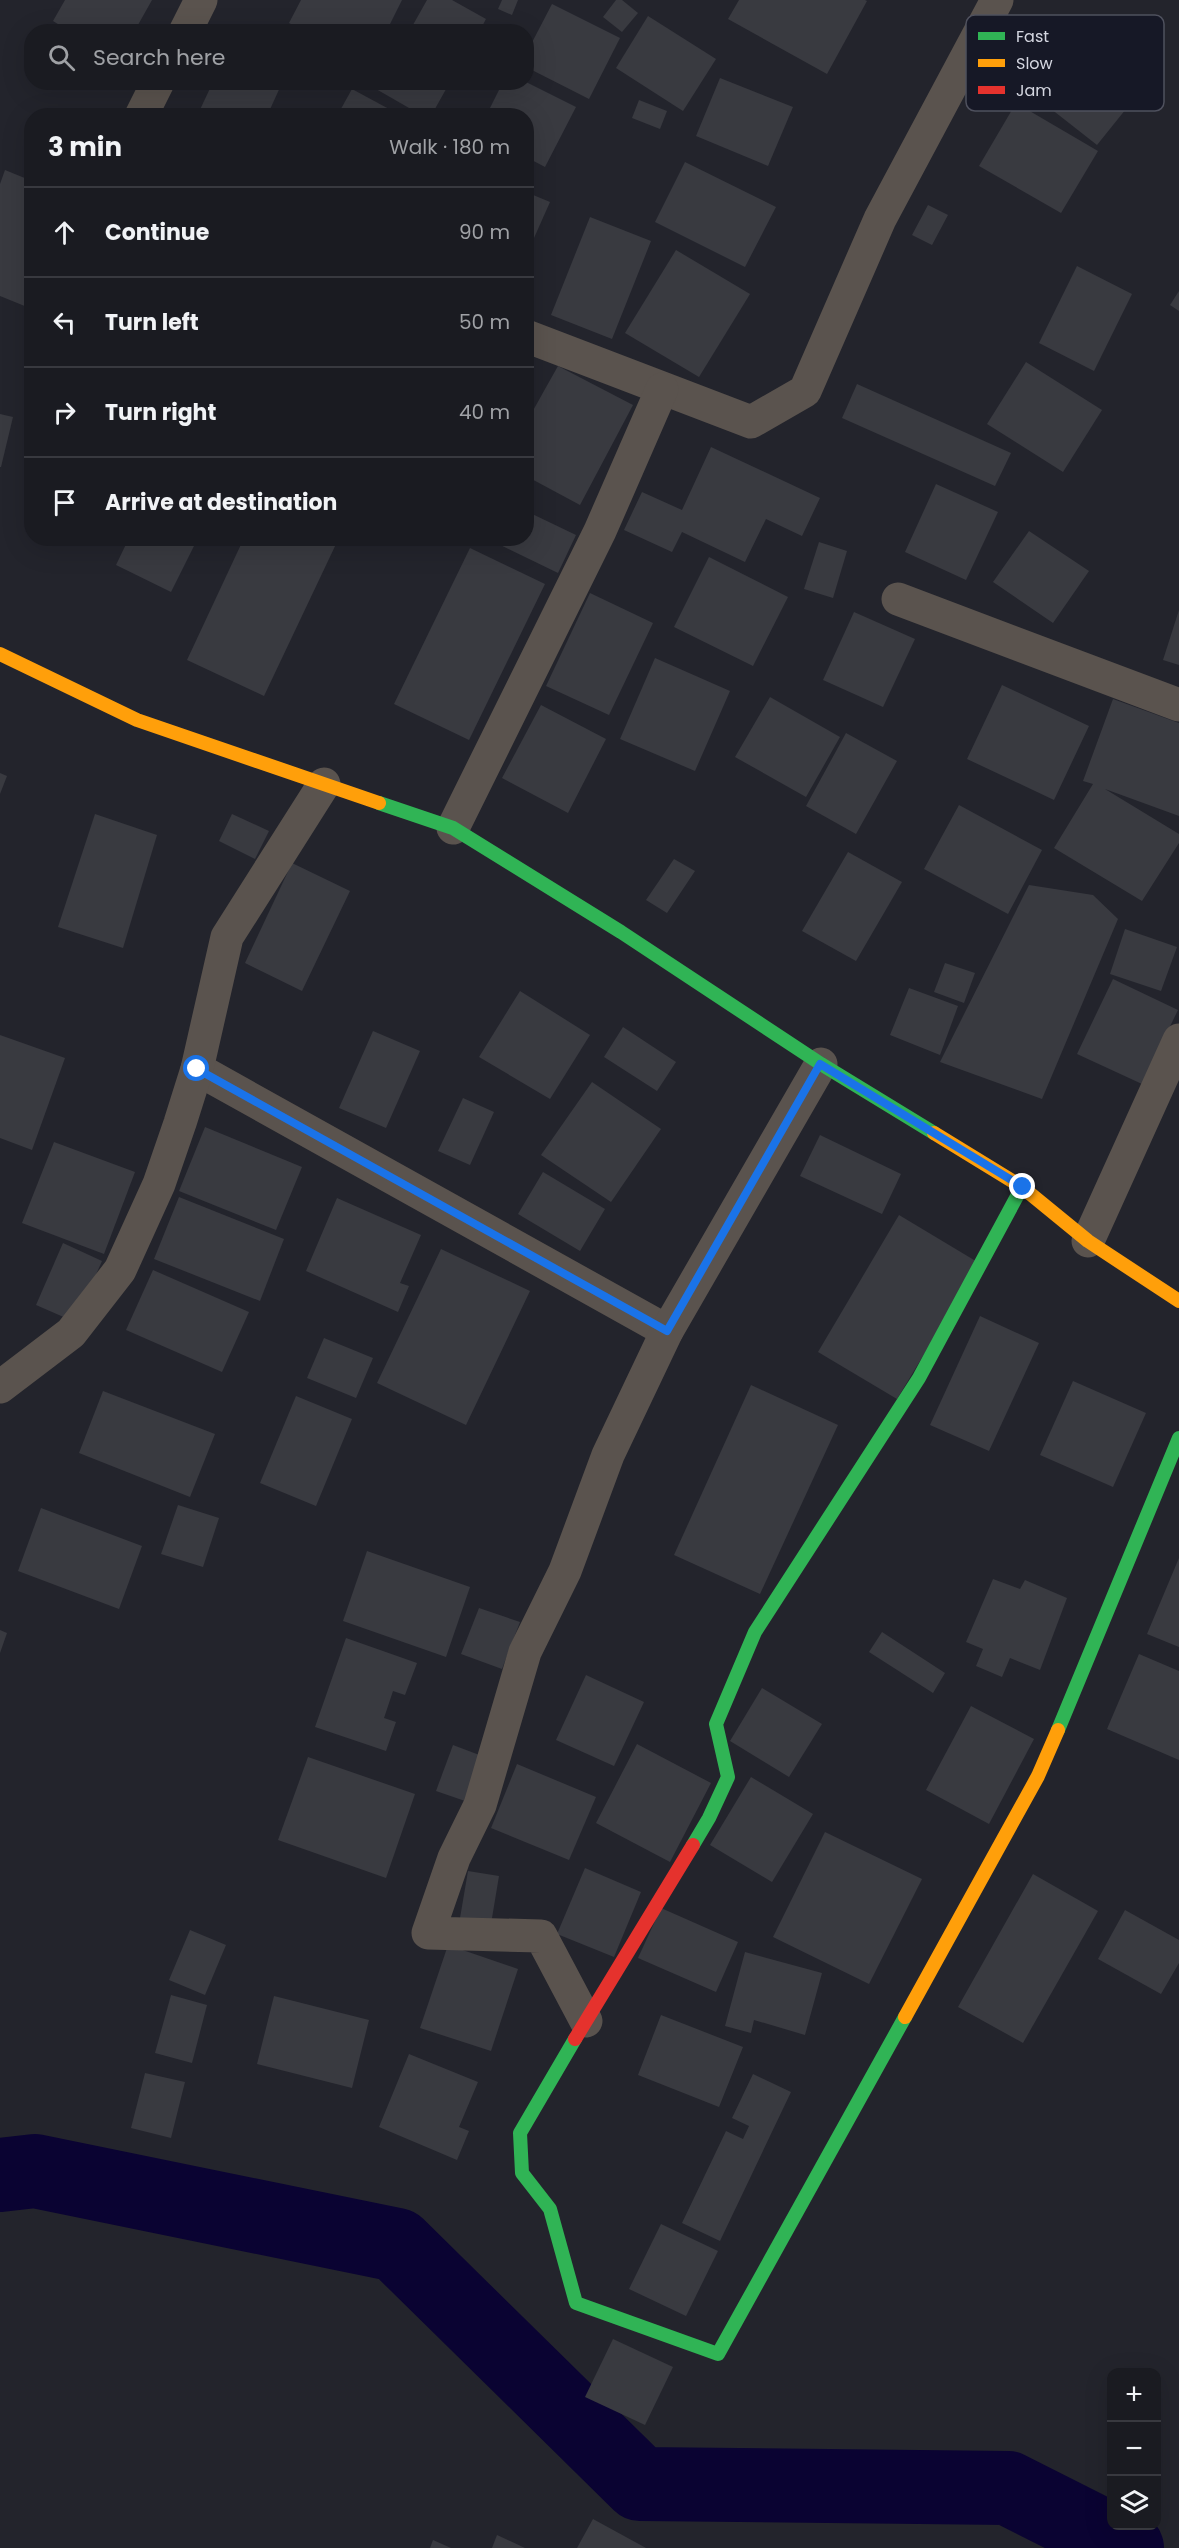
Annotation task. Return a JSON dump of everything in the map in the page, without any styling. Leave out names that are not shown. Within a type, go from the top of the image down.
[{"type":"street","points":[[189,24],[201,0]]},
{"type":"street","points":[[989,15],[997,0]]},
{"type":"street","points":[[534,339],[752,422],[805,391],[879,219],[966,58]]},
{"type":"street","points":[[145,108],[154,90]]},
{"type":"street","points":[[453,828],[600,531],[662,389]]},
{"type":"street","points":[[898,598],[1179,705]]},
{"type":"street","points":[[0,654],[137,720],[453,828],[621,932],[820,1064],[1023,1187],[1088,1241],[1179,1301]]},
{"type":"street","points":[[0,1387],[71,1333],[120,1270],[159,1184],[197,1069],[227,938],[324,784]]},
{"type":"street","points":[[1088,1241],[1179,1040]]},
{"type":"street","points":[[586,2021],[541,1936],[428,1933],[454,1858],[480,1804],[525,1652],[565,1571],[609,1455],[667,1331],[820,1064]]},
{"type":"street","points":[[197,1069],[667,1331]]},
{"type":"street","points":[[1023,1187],[920,1378],[755,1632],[716,1724],[728,1777],[710,1818],[520,2133],[522,2173],[550,2209],[576,2303],[718,2354],[1038,1776],[1133,1554],[1179,1438]]},
{"type":"building","points":[[65,0],[152,0],[138,24],[58,24],[53,21]]},
{"type":"building","points":[[301,0],[402,0],[390,24],[289,23]]},
{"type":"building","points":[[427,0],[452,0],[486,19],[483,24],[414,24]]},
{"type":"building","points":[[502,0],[518,0],[512,15],[498,9]]},
{"type":"building","points":[[616,0],[622,0],[638,13],[622,32],[603,17]]},
{"type":"building","points":[[739,0],[867,1],[827,74],[728,19]]},
{"type":"building","points":[[552,4],[620,38],[589,99],[534,71],[534,39]]},
{"type":"building","points":[[648,16],[716,59],[683,111],[616,68]]},
{"type":"building","points":[[720,78],[793,107],[768,166],[696,136]]},
{"type":"building","points":[[534,86],[576,107],[545,167],[534,161],[534,108],[490,108],[499,90],[534,90]]},
{"type":"building","points":[[209,90],[279,90],[271,108],[201,108]]},
{"type":"building","points":[[351,90],[354,90],[387,108],[341,108]]},
{"type":"building","points":[[378,90],[446,90],[435,108],[409,108]]},
{"type":"building","points":[[639,100],[667,111],[660,129],[632,118]]},
{"type":"building","points":[[1011,111],[1030,111],[1098,151],[1061,213],[979,166]]},
{"type":"building","points":[[1054,111],[1124,111],[1097,145]]},
{"type":"building","points":[[685,162],[776,207],[745,267],[655,222]]},
{"type":"building","points":[[5,170],[24,178],[24,306],[0,296],[0,184]]},
{"type":"building","points":[[534,195],[550,202],[534,238]]},
{"type":"building","points":[[928,205],[948,215],[932,245],[912,235]]},
{"type":"building","points":[[590,217],[651,241],[612,339],[551,315]]},
{"type":"building","points":[[676,250],[750,294],[699,377],[625,333]]},
{"type":"building","points":[[1077,266],[1132,294],[1094,371],[1039,343]]},
{"type":"building","points":[[1179,291],[1179,311],[1170,305]]},
{"type":"building","points":[[1026,362],[1102,410],[1063,472],[987,424]]},
{"type":"building","points":[[558,366],[633,405],[580,505],[534,480],[534,409]]},
{"type":"building","points":[[857,384],[1011,453],[995,486],[842,418]]},
{"type":"building","points":[[0,414],[13,417],[1,467],[0,467]]},
{"type":"building","points":[[711,447],[820,498],[802,536],[766,519],[745,562],[682,532],[672,552],[624,530],[642,492],[682,510]]},
{"type":"building","points":[[936,484],[998,512],[966,580],[905,552]]},
{"type":"building","points":[[534,515],[576,535],[558,573],[502,546],[534,546]]},
{"type":"building","points":[[1029,531],[1089,571],[1053,623],[993,582]]},
{"type":"building","points":[[819,542],[847,551],[833,598],[804,589]]},
{"type":"building","points":[[125,546],[194,546],[171,592],[116,565]]},
{"type":"building","points":[[240,546],[335,546],[264,696],[187,660]]},
{"type":"building","points":[[470,548],[545,584],[469,740],[394,704]]},
{"type":"building","points":[[709,557],[788,597],[753,666],[674,627]]},
{"type":"building","points":[[590,593],[653,623],[609,715],[546,686]]},
{"type":"building","points":[[1179,610],[1179,665],[1163,660]]},
{"type":"building","points":[[854,612],[915,639],[883,707],[823,680]]},
{"type":"building","points":[[655,658],[730,691],[695,771],[620,739]]},
{"type":"building","points":[[1002,685],[1089,726],[1054,800],[967,759]]},
{"type":"building","points":[[770,697],[840,737],[806,797],[735,757]]},
{"type":"building","points":[[1113,699],[1179,723],[1179,816],[1105,789],[1179,834],[1179,843],[1142,901],[1054,848],[1093,784],[1083,781]]},
{"type":"building","points":[[541,705],[606,739],[568,813],[502,778]]},
{"type":"building","points":[[846,733],[897,761],[856,834],[806,806]]},
{"type":"building","points":[[0,773],[7,776],[0,794]]},
{"type":"building","points":[[959,805],[1042,850],[1008,914],[924,869]]},
{"type":"building","points":[[95,814],[157,835],[123,948],[58,927]]},
{"type":"building","points":[[232,814],[269,831],[255,859],[219,841]]},
{"type":"building","points":[[848,852],[902,882],[856,961],[802,931]]},
{"type":"building","points":[[674,859],[695,871],[667,913],[646,900]]},
{"type":"building","points":[[292,863],[350,891],[302,991],[245,963]]},
{"type":"building","points":[[1029,885],[1093,895],[1118,919],[1042,1099],[940,1062]]},
{"type":"building","points":[[1125,929],[1177,947],[1161,991],[1110,974]]},
{"type":"building","points":[[945,963],[975,973],[964,1003],[934,992]]},
{"type":"building","points":[[1113,979],[1178,1010],[1142,1084],[1077,1054]]},
{"type":"building","points":[[909,988],[958,1006],[940,1055],[890,1035]]},
{"type":"building","points":[[520,991],[590,1035],[550,1099],[479,1057]]},
{"type":"building","points":[[623,1027],[676,1062],[657,1091],[604,1057]]},
{"type":"building","points":[[373,1031],[420,1051],[386,1128],[339,1108]]},
{"type":"building","points":[[0,1035],[65,1058],[32,1150],[0,1138]]},
{"type":"building","points":[[592,1082],[661,1129],[611,1202],[541,1155]]},
{"type":"building","points":[[463,1098],[494,1112],[470,1165],[438,1151]]},
{"type":"building","points":[[205,1127],[302,1167],[276,1230],[179,1191]]},
{"type":"building","points":[[820,1135],[901,1174],[882,1214],[800,1176]]},
{"type":"building","points":[[54,1142],[135,1172],[104,1254],[22,1223]]},
{"type":"building","points":[[543,1172],[605,1209],[580,1251],[518,1214]]},
{"type":"building","points":[[179,1197],[284,1239],[260,1301],[154,1259]]},
{"type":"building","points":[[337,1198],[421,1235],[400,1283],[409,1286],[398,1312],[306,1271]]},
{"type":"building","points":[[899,1215],[979,1263],[897,1399],[818,1352]]},
{"type":"building","points":[[63,1243],[102,1261],[75,1322],[36,1305]]},
{"type":"building","points":[[441,1249],[530,1291],[466,1425],[377,1383]]},
{"type":"building","points":[[153,1270],[249,1312],[222,1372],[126,1330]]},
{"type":"building","points":[[980,1316],[1039,1343],[989,1451],[930,1425]]},
{"type":"building","points":[[324,1338],[373,1358],[356,1398],[307,1378]]},
{"type":"building","points":[[1073,1381],[1146,1413],[1113,1487],[1040,1455]]},
{"type":"building","points":[[751,1385],[838,1425],[760,1594],[674,1555]]},
{"type":"building","points":[[103,1391],[215,1434],[190,1497],[79,1453]]},
{"type":"building","points":[[296,1396],[352,1419],[316,1506],[260,1483]]},
{"type":"building","points":[[178,1505],[219,1518],[203,1567],[161,1554]]},
{"type":"building","points":[[41,1508],[142,1546],[119,1609],[18,1571]]},
{"type":"building","points":[[367,1551],[470,1587],[446,1657],[343,1621]]},
{"type":"building","points":[[1179,1558],[1179,1647],[1147,1634]]},
{"type":"building","points":[[993,1579],[1020,1589],[1025,1580],[1067,1598],[1040,1670],[1010,1658],[1002,1677],[976,1666],[983,1649],[966,1642]]},
{"type":"building","points":[[479,1608],[520,1622],[502,1669],[461,1654]]},
{"type":"building","points":[[0,1630],[7,1633],[0,1653]]},
{"type":"building","points":[[882,1632],[945,1673],[933,1693],[869,1652]]},
{"type":"building","points":[[346,1638],[417,1663],[405,1695],[393,1691],[384,1718],[396,1722],[386,1751],[315,1727]]},
{"type":"building","points":[[1139,1654],[1179,1671],[1179,1760],[1107,1729]]},
{"type":"building","points":[[586,1675],[644,1702],[614,1766],[556,1740]]},
{"type":"building","points":[[762,1688],[822,1724],[789,1777],[730,1741]]},
{"type":"building","points":[[971,1706],[1034,1739],[989,1824],[926,1790]]},
{"type":"building","points":[[637,1744],[711,1783],[670,1862],[596,1823]]},
{"type":"building","points":[[453,1745],[482,1756],[465,1801],[436,1791]]},
{"type":"building","points":[[308,1757],[415,1794],[386,1878],[278,1840]]},
{"type":"building","points":[[517,1764],[596,1797],[569,1860],[491,1828]]},
{"type":"building","points":[[751,1777],[813,1814],[772,1882],[710,1845]]},
{"type":"building","points":[[825,1832],[922,1879],[869,1984],[773,1937]]},
{"type":"building","points":[[585,1868],[641,1892],[614,1957],[557,1934]]},
{"type":"building","points":[[468,1871],[499,1876],[491,1924],[460,1918]]},
{"type":"building","points":[[1033,1874],[1098,1911],[1023,2043],[958,2007]]},
{"type":"building","points":[[661,1908],[738,1942],[716,1992],[638,1958]]},
{"type":"building","points":[[1125,1910],[1179,1940],[1179,1963],[1161,1994],[1098,1959]]},
{"type":"building","points":[[190,1930],[226,1945],[205,1995],[169,1980]]},
{"type":"building","points":[[448,1945],[518,1969],[491,2051],[420,2028]]},
{"type":"building","points":[[745,1952],[822,1973],[805,2035],[754,2020],[751,2033],[725,2026]]},
{"type":"building","points":[[171,1995],[207,2005],[192,2063],[155,2053]]},
{"type":"building","points":[[274,1996],[369,2020],[352,2088],[257,2064]]},
{"type":"building","points":[[661,2015],[743,2047],[719,2107],[638,2075]]},
{"type":"building","points":[[409,2054],[478,2082],[459,2127],[469,2131],[457,2160],[379,2127]]},
{"type":"building","points":[[145,2073],[185,2082],[171,2138],[131,2128]]},
{"type":"building","points":[[753,2074],[791,2092],[720,2241],[682,2223],[726,2131],[743,2139],[749,2126],[732,2118]]},
{"type":"building","points":[[661,2224],[718,2251],[686,2316],[629,2289]]},
{"type":"building","points":[[613,2339],[673,2367],[645,2425],[585,2397]]},
{"type":"building","points":[[593,2519],[646,2548],[577,2548]]},
{"type":"building","points":[[497,2535],[525,2548],[492,2548]]},
{"type":"building","points":[[433,2540],[451,2548],[430,2548]]},
{"type":"waterway","points":[[0,2175],[35,2171],[397,2245],[640,2484],[1008,2488],[1127,2548]]},
{"type":"traffic: fast","points":[[379,803],[453,828],[621,932],[821,1064],[934,1133]]},
{"type":"traffic: fast","points":[[693,1845],[709,1818],[728,1777],[716,1724],[755,1632],[919,1378],[1022,1187]]},
{"type":"traffic: fast","points":[[1058,1730],[1179,1438]]},
{"type":"traffic: fast","points":[[575,2039],[520,2133],[522,2173],[550,2209],[576,2303],[718,2354],[905,2017]]},
{"type":"traffic: slow","points":[[0,654],[137,720],[379,803]]},
{"type":"traffic: slow","points":[[934,1133],[1022,1187],[1088,1241],[1179,1301]]},
{"type":"traffic: slow","points":[[905,2017],[1038,1776],[1058,1730]]},
{"type":"traffic: jam","points":[[575,2039],[693,1845]]},
{"type":"route","points":[[197,1069],[667,1331],[820,1064],[1023,1187]]}]
